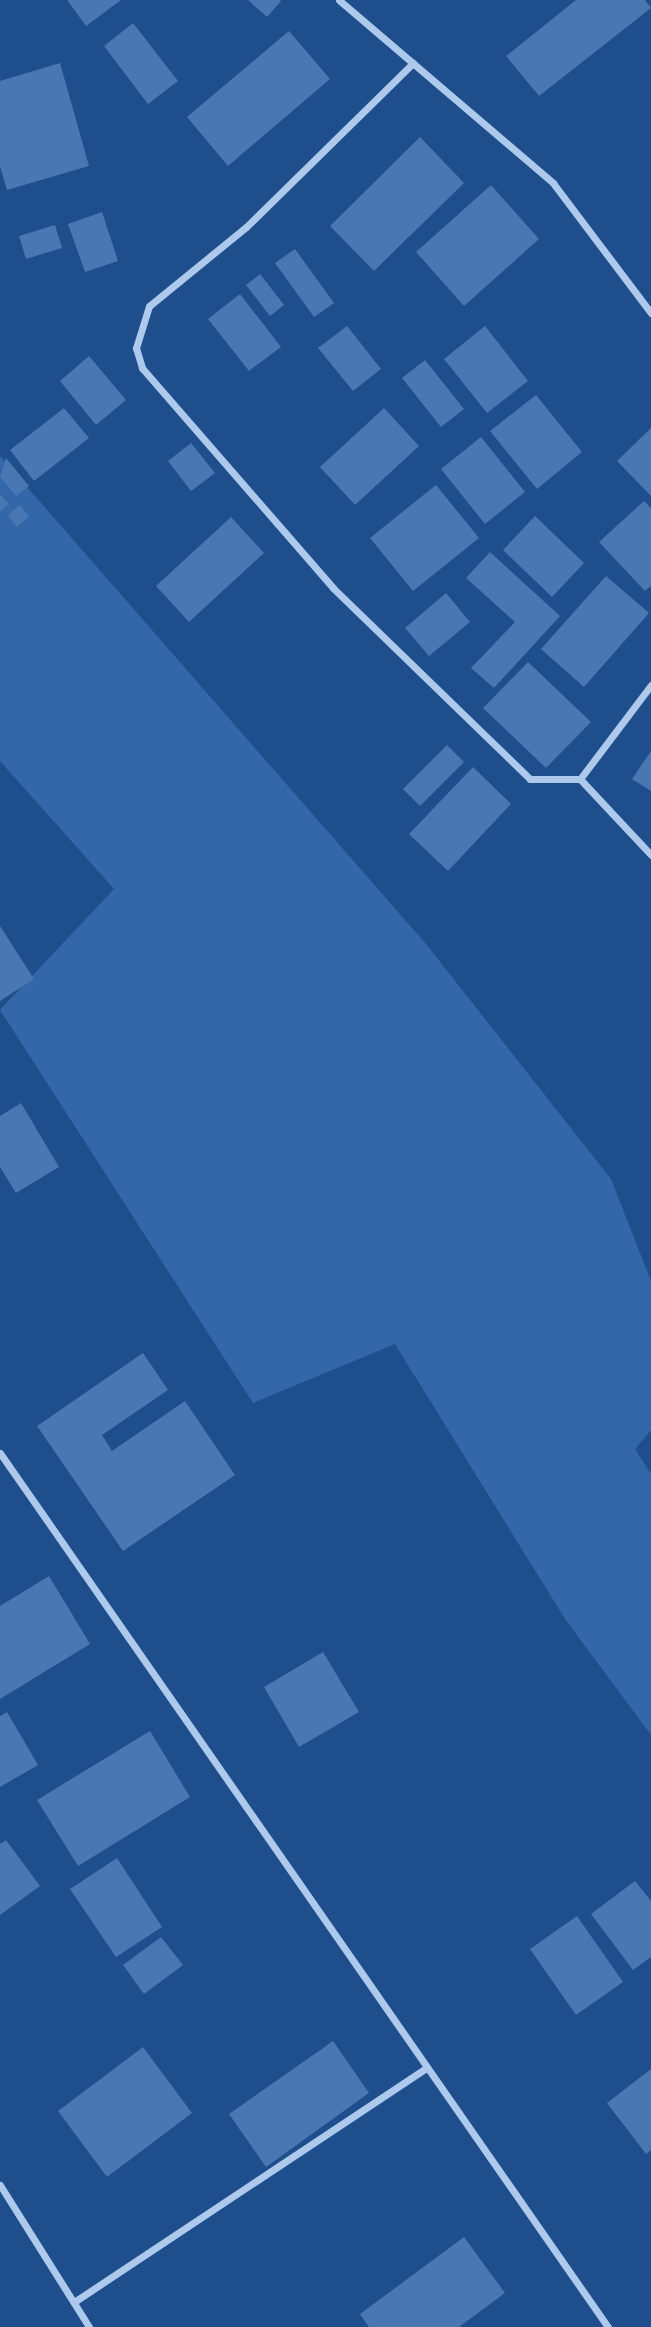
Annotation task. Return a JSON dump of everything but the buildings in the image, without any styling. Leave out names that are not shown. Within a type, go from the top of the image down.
[{"type":"street","points":[[339,0],[553,183],[651,313]]},
{"type":"street","points":[[413,63],[246,227],[149,306],[136,348],[142,368],[333,588],[530,779],[580,779],[651,855]]},
{"type":"street","points":[[580,779],[651,685]]},
{"type":"street","points":[[0,1453],[425,2069],[608,2327]]},
{"type":"street","points":[[74,2302],[425,2069]]},
{"type":"street","points":[[0,2185],[89,2327]]},
{"type":"shaded area","points":[[0,456],[426,944],[611,1179],[651,1281],[651,1430],[635,1449],[651,1474],[651,1735],[565,1619],[395,1344],[253,1403],[0,1010],[114,889],[0,761]]}]
